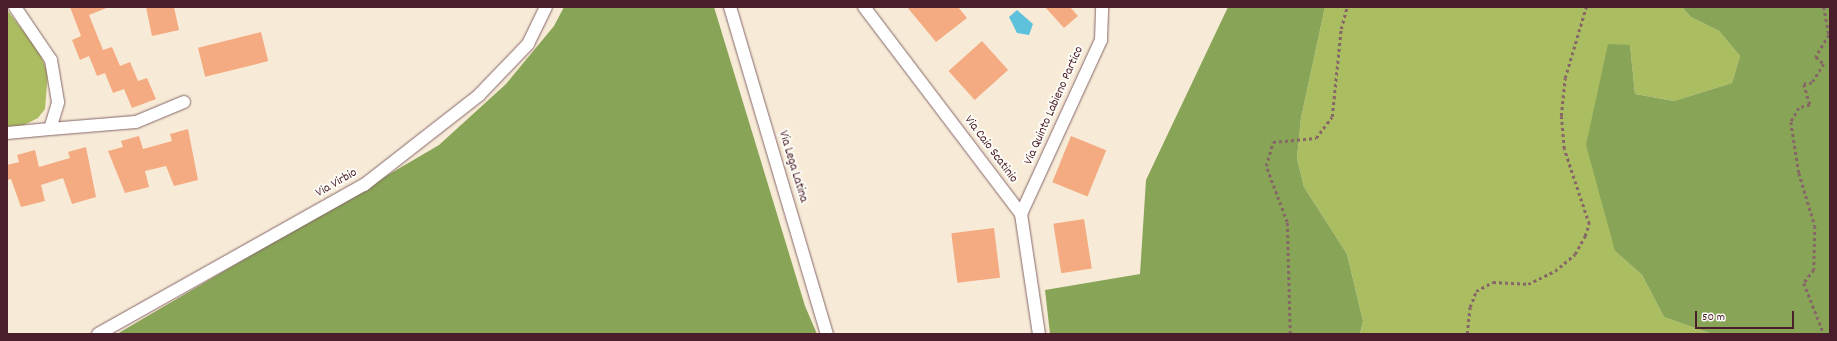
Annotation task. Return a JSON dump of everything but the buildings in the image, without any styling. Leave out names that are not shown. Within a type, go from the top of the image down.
[{"type":"street","points":[[15,7],[51,60],[56,74],[58,102],[50,129]]},
{"type":"street","name":"Via Virbio","points":[[98,334],[364,185],[479,95],[528,44],[546,7]]},
{"type":"street","name":"Via Lega Latina","points":[[730,7],[827,334]]},
{"type":"street","name":"Via Caio Scatinio","points":[[864,7],[1021,214],[1039,334]]},
{"type":"street","name":"Via Quinto Labieno Partico","points":[[1021,214],[1100,40],[1104,25],[1102,7]]},
{"type":"street","points":[[7,133],[136,122],[184,102]]},
{"type":"path","points":[[1290,334],[1287,222],[1266,166],[1273,142],[1316,138],[1332,116],[1342,29],[1348,7]]},
{"type":"path","points":[[1467,334],[1470,308],[1476,291],[1493,282],[1528,284],[1555,271],[1575,254],[1585,236],[1589,224],[1564,150],[1561,116],[1565,78],[1586,7]]},
{"type":"path","points":[[1824,7],[1829,34],[1816,57],[1824,64],[1812,82],[1804,84],[1810,105],[1799,108],[1791,122],[1799,173],[1815,226],[1814,270],[1804,283],[1824,334]]},
{"type":"green space","points":[[564,7],[714,7],[805,306],[817,334],[117,334],[439,145],[506,84],[554,26]]},
{"type":"green space","points":[[1228,7],[1325,7],[1301,118],[1297,158],[1304,187],[1347,254],[1363,321],[1360,334],[1050,334],[1045,290],[1140,274],[1146,180]]},
{"type":"green space","points":[[1325,7],[1682,7],[1691,17],[1719,31],[1740,56],[1732,83],[1674,101],[1635,94],[1630,45],[1615,251],[1642,275],[1664,317],[1712,334],[1360,334],[1363,321],[1347,254],[1304,187],[1297,158],[1301,118]]},
{"type":"green space","points":[[1682,7],[1830,7],[1830,334],[1712,334],[1664,317],[1642,275],[1615,251],[1586,145],[1608,44],[1630,45],[1635,94],[1674,101],[1732,83],[1740,56],[1719,31],[1691,17]]},
{"type":"green space","points":[[7,10],[38,50],[48,72],[45,109],[38,118],[18,128],[7,127]]},
{"type":"water","points":[[1017,10],[1033,24],[1029,35],[1017,33],[1009,17]]}]
